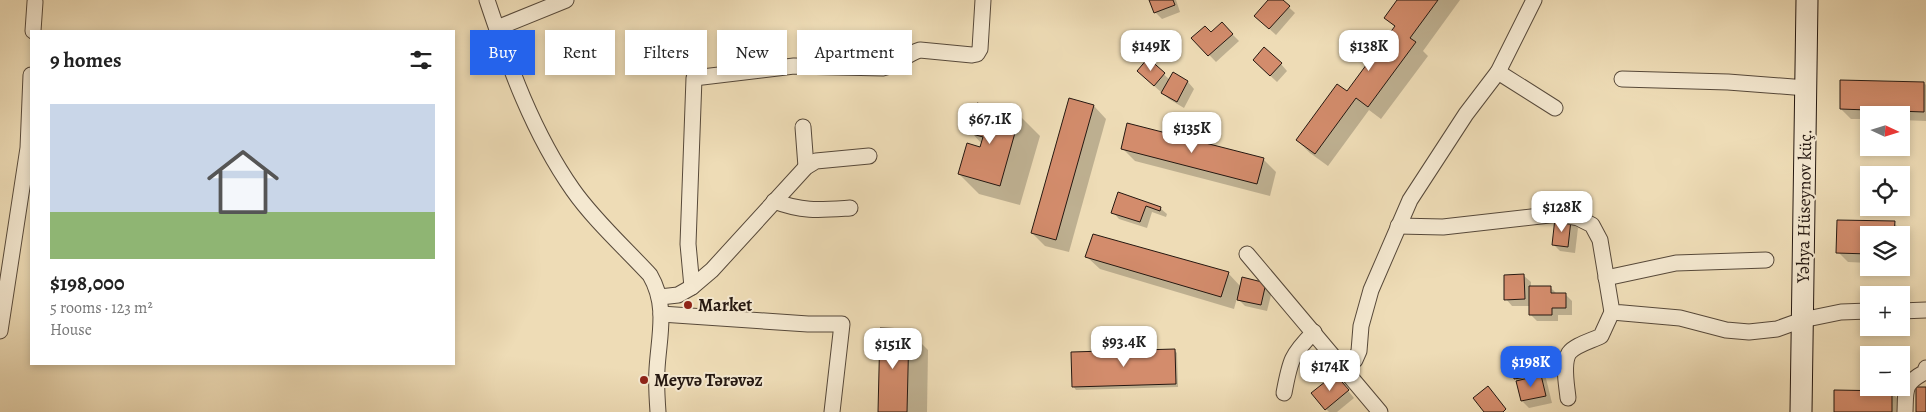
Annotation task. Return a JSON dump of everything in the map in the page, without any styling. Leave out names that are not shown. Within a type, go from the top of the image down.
[{"type":"street","points":[[487,0],[515,80],[553,159],[575,192],[650,275],[660,297],[661,314],[656,371],[658,412]]},
{"type":"street","points":[[497,28],[566,0]]},
{"type":"street","points":[[692,287],[688,244],[694,78],[794,66],[883,68],[891,66],[920,50],[977,54],[980,49],[983,0]]},
{"type":"street","points":[[1344,369],[1355,360],[1359,351],[1361,326],[1370,290],[1410,200],[1466,114],[1498,72],[1534,0]]},
{"type":"street","name":"Yəhya Hüseynov küç.","points":[[1801,412],[1807,0]]},
{"type":"street","points":[[33,30],[35,2]]},
{"type":"street","points":[[1498,72],[1555,108]]},
{"type":"street","points":[[1622,79],[1728,82],[1806,88]]},
{"type":"street","points":[[0,331],[28,148],[30,99]]},
{"type":"street","points":[[803,127],[806,167]]},
{"type":"street","points":[[660,297],[678,295],[692,287],[712,270],[806,167],[816,161],[869,156]]},
{"type":"street","points":[[774,201],[794,208],[812,210],[850,208]]},
{"type":"street","points":[[1398,226],[1443,227],[1558,214],[1578,218],[1592,225],[1600,240],[1612,312],[1600,336],[1577,347],[1568,354],[1566,365],[1568,398]]},
{"type":"street","points":[[1247,254],[1380,412]]},
{"type":"street","points":[[1606,278],[1676,263],[1766,260]]},
{"type":"street","points":[[1910,311],[1926,310]]},
{"type":"street","points":[[1612,312],[1680,318],[1726,330],[1749,332],[1777,329],[1802,320],[1841,312],[1860,312]]},
{"type":"street","points":[[661,314],[808,324],[842,324],[832,412]]},
{"type":"street","points":[[1284,392],[1289,364],[1298,348],[1314,332]]},
{"type":"street","points":[[1905,412],[1908,384],[1913,378],[1925,372],[1926,368]]},
{"type":"building","points":[[1149,0],[1173,0],[1175,5],[1154,13]]},
{"type":"building","points":[[1268,0],[1283,0],[1290,6],[1269,29],[1254,16]]},
{"type":"building","points":[[1397,0],[1438,0],[1410,38],[1416,42],[1368,107],[1356,98],[1315,154],[1296,140],[1337,84],[1347,91],[1395,26],[1384,18]]},
{"type":"building","points":[[1222,22],[1233,34],[1208,56],[1191,38],[1205,26],[1211,32]]},
{"type":"building","points":[[1264,47],[1282,63],[1270,76],[1253,60]]},
{"type":"building","points":[[1148,58],[1165,73],[1154,86],[1137,71]]},
{"type":"building","points":[[1173,72],[1188,81],[1177,102],[1161,93]]},
{"type":"building","points":[[1840,80],[1924,82],[1924,112],[1910,112],[1910,106],[1860,106],[1860,110],[1840,109]]},
{"type":"building","points":[[1069,98],[1094,105],[1056,240],[1031,233]]},
{"type":"building","points":[[977,103],[1020,115],[1000,186],[958,174],[967,143],[980,147],[983,137],[969,133]]},
{"type":"building","points":[[1127,123],[1264,158],[1257,184],[1121,149]]},
{"type":"building","points":[[1118,192],[1161,207],[1160,211],[1146,206],[1140,222],[1111,213]]},
{"type":"building","points":[[1555,218],[1571,220],[1568,247],[1552,245]]},
{"type":"building","points":[[1837,220],[1895,221],[1895,226],[1860,226],[1860,254],[1836,253]]},
{"type":"building","points":[[1093,234],[1229,272],[1221,297],[1085,257]]},
{"type":"building","points":[[1524,274],[1525,299],[1504,300],[1504,275]]},
{"type":"building","points":[[1242,277],[1266,283],[1261,305],[1237,300]]},
{"type":"building","points":[[1529,286],[1551,286],[1551,293],[1566,293],[1566,308],[1552,308],[1552,315],[1529,315]]},
{"type":"building","points":[[880,328],[909,329],[907,412],[878,412]]},
{"type":"building","points":[[1175,349],[1176,384],[1072,387],[1071,352]]},
{"type":"building","points":[[1536,354],[1539,375],[1514,379],[1511,358]]},
{"type":"building","points":[[1335,374],[1349,390],[1325,410],[1311,393]]},
{"type":"building","points":[[1541,375],[1546,396],[1521,401],[1516,381]]},
{"type":"building","points":[[1488,386],[1506,409],[1503,412],[1484,412],[1473,398]]},
{"type":"building","points":[[1916,387],[1926,387],[1926,412],[1916,412]]},
{"type":"building","points":[[1834,390],[1860,390],[1860,396],[1892,396],[1892,412],[1834,412]]},
{"type":"place","name":"Market","points":[[688,305]]},
{"type":"place","name":"Meyvə Tərəvəz","points":[[644,380]]}]
